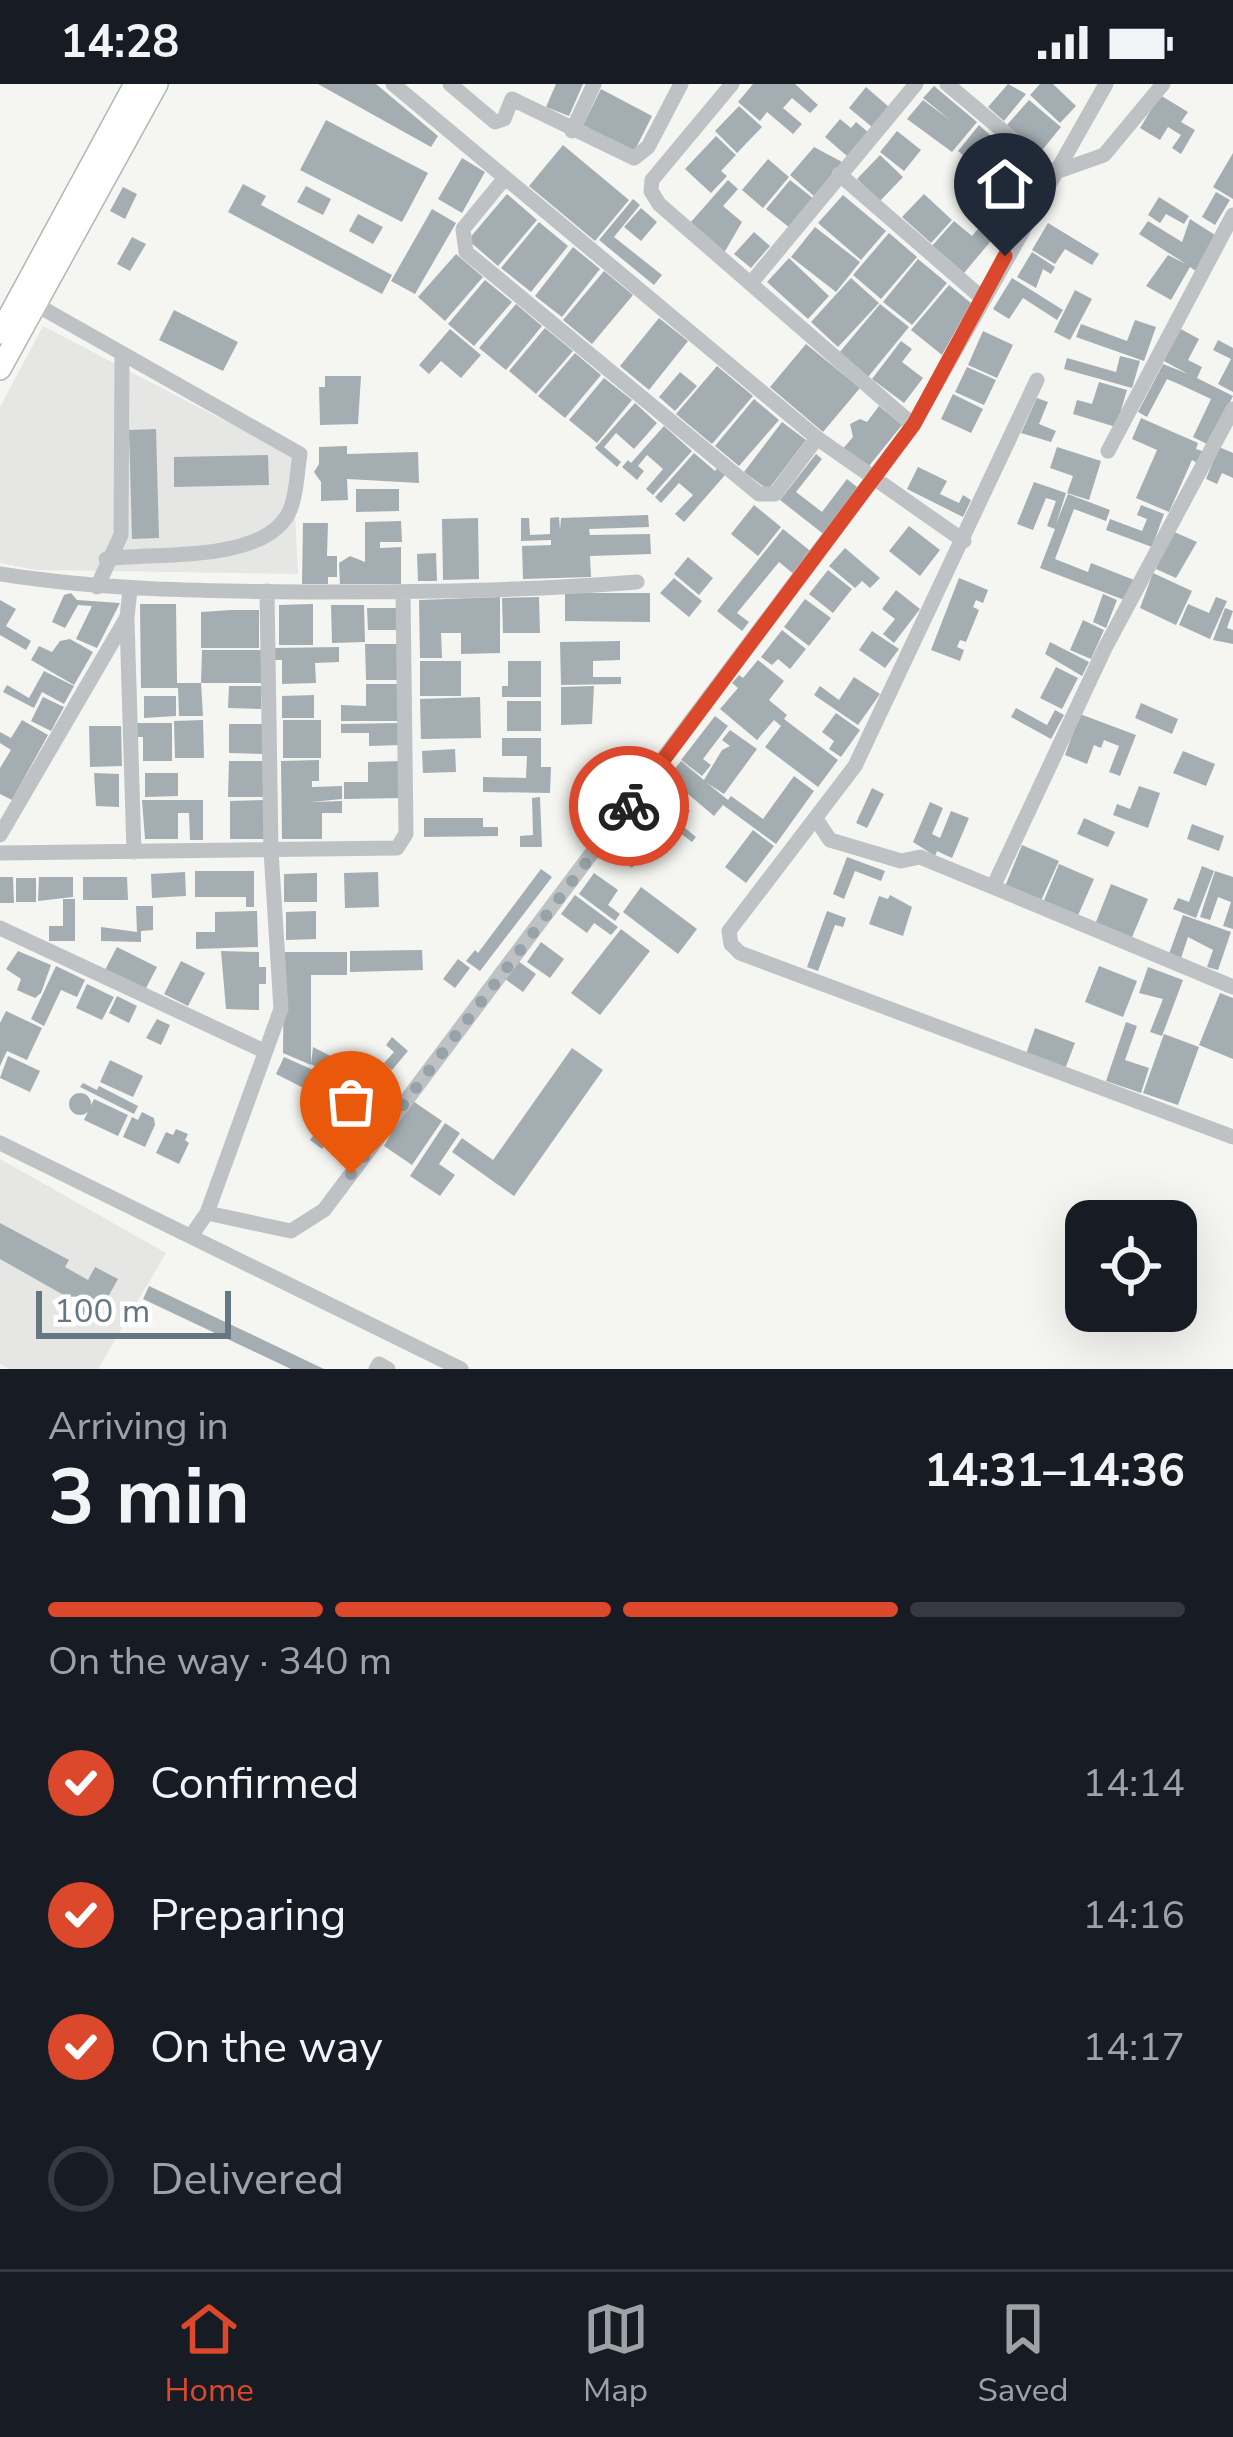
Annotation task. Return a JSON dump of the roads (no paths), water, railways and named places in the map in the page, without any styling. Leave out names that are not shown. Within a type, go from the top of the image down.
[{"type":"main road","points":[[0,333],[135,84]]},
{"type":"main road","points":[[0,369],[157,84]]},
{"type":"street","points":[[393,84],[817,438],[964,541]]},
{"type":"street","points":[[450,84],[495,122],[504,119],[516,92],[572,131],[634,158],[648,147],[682,84]]},
{"type":"street","points":[[572,131],[594,84]]},
{"type":"street","points":[[732,84],[652,180],[651,191],[659,204],[914,424]]},
{"type":"street","points":[[751,283],[916,84]]},
{"type":"street","points":[[947,84],[1053,173]]},
{"type":"street","points":[[207,1213],[291,1231],[324,1210],[874,482],[914,424],[1106,84]]},
{"type":"street","points":[[1053,173],[1104,155],[1163,84]]},
{"type":"street","points":[[839,174],[982,298]]},
{"type":"street","points":[[504,178],[463,229],[466,252],[759,494],[775,494],[817,438]]},
{"type":"street","points":[[1108,451],[1233,215]]},
{"type":"street","points":[[35,304],[300,454],[290,510],[276,529],[248,544],[216,551],[106,559]]},
{"type":"street","points":[[97,586],[121,535],[122,355]]},
{"type":"street","points":[[1037,380],[855,766],[729,931],[731,944],[740,952],[1233,1137]]},
{"type":"street","points":[[993,887],[1106,648],[1233,409]]},
{"type":"street","points":[[0,574],[130,590],[267,592],[403,592],[637,582]]},
{"type":"street","points":[[130,590],[134,852]]},
{"type":"street","points":[[191,1236],[207,1213],[262,1050],[281,1009],[271,851],[267,592]]},
{"type":"street","points":[[0,854],[386,849],[404,843],[403,592]]},
{"type":"street","points":[[0,835],[127,617]]},
{"type":"street","points":[[816,819],[830,841],[901,861],[920,857],[1233,987]]},
{"type":"street","points":[[0,928],[262,1050]]},
{"type":"street","points":[[0,1143],[461,1369]]},
{"type":"street","points":[[376,1369],[379,1364],[388,1369]]}]
